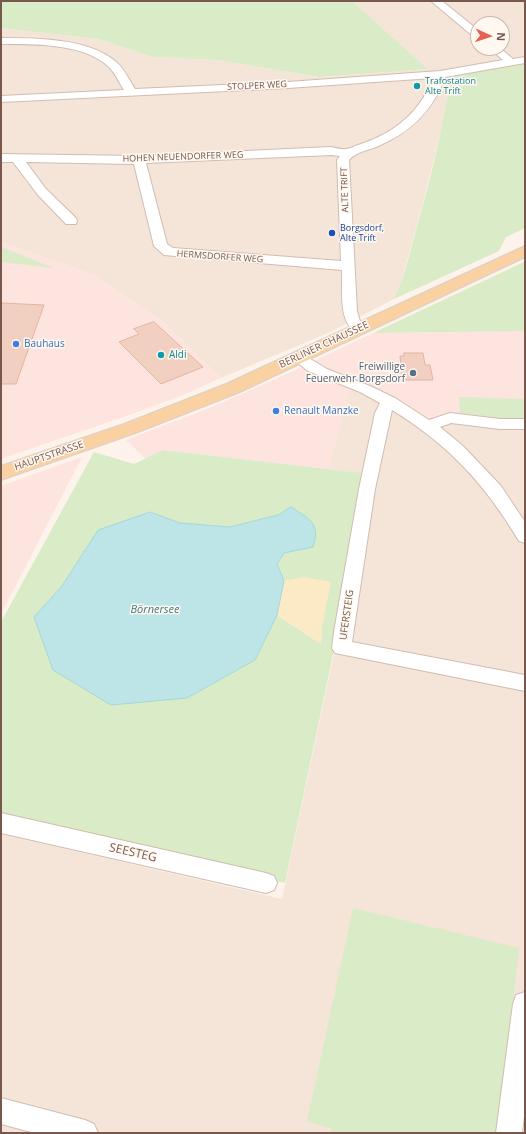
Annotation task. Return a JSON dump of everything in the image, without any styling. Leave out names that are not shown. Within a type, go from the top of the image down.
[{"type":"main road","name":"BERLINER CHAUSSEE","points":[[97,439],[170,414],[232,388],[525,251]]},
{"type":"main road","name":"HAUPTSTRASSE","points":[[1,473],[97,439]]},
{"type":"street","points":[[436,1],[455,11],[470,27]]},
{"type":"street","points":[[1,41],[75,46],[95,54],[111,63],[132,93]]},
{"type":"street","points":[[504,56],[511,62]]},
{"type":"street","name":"STOLPER WEG","points":[[1,99],[288,85],[440,74],[525,60]]},
{"type":"street","name":"ALTE TRIFT","points":[[359,328],[351,320],[344,160],[348,153],[394,133],[412,121],[427,105],[435,90],[440,74]]},
{"type":"street","name":"HOHEN NEUENDORFER WEG","points":[[1,158],[139,160],[331,151],[348,153]]},
{"type":"street","points":[[17,159],[42,192],[71,221]]},
{"type":"street","name":"HERMSDORFER WEG","points":[[139,160],[161,246],[168,252],[348,266]]},
{"type":"street","points":[[297,357],[314,370],[363,388],[389,401],[428,426],[471,462],[497,491],[516,519],[525,537]]},
{"type":"street","name":"UFERSTEIG","points":[[389,401],[383,413],[367,489],[343,632],[342,648],[525,683]]},
{"type":"street","points":[[428,426],[450,418],[500,424],[525,424]]},
{"type":"street","name":"SEESTEG","points":[[1,823],[266,883]]},
{"type":"street","points":[[510,1133],[525,1004]]},
{"type":"street","points":[[1,1111],[85,1133]]},
{"type":"shaded area","points":[[352,1],[525,1],[525,63],[451,77],[445,115],[422,206],[400,286],[394,299],[328,333],[221,378],[162,321],[94,275],[1,242],[1,28],[98,39],[152,57],[217,60],[319,77],[428,69]]},
{"type":"shaded area","points":[[1,242],[94,275],[162,321],[221,378],[183,395],[129,415],[1,459]]},
{"type":"shaded area","points":[[525,331],[525,399],[459,398],[462,422],[398,414],[379,402],[350,390],[328,469],[163,450],[146,459],[126,440],[212,407],[289,373],[373,333]]},
{"type":"shaded area","points":[[350,389],[379,402],[525,428],[525,1133],[1,1133],[1,834],[282,899],[336,644],[376,475],[328,469]]},
{"type":"shaded area","points":[[82,457],[1,614],[1,486]]},
{"type":"green space","points":[[1,1],[352,1],[428,69],[319,77],[217,60],[152,57],[98,39],[1,28]]},
{"type":"green space","points":[[525,63],[525,228],[506,237],[499,251],[394,299],[404,272],[427,189],[451,76]]},
{"type":"green space","points":[[1,247],[54,268],[1,262]]},
{"type":"green space","points":[[524,262],[525,331],[373,333]]},
{"type":"green space","points":[[459,397],[525,399],[525,418],[502,419],[460,413]]},
{"type":"green space","points":[[163,450],[371,474],[285,883],[1,817],[1,622],[94,452],[134,464]],"holes":[[[291,507],[313,547],[284,553],[277,564],[284,581],[305,577],[322,627],[321,644],[277,615],[255,660],[187,698],[111,705],[34,617],[62,586],[98,530],[150,512],[180,523],[230,527],[278,515]]]},
{"type":"green space","points":[[353,908],[519,948],[499,1133],[331,1133],[331,1128],[307,1122]]},
{"type":"sand","points":[[305,577],[331,582],[322,627],[321,644],[277,615],[284,581]]},
{"type":"water","name":"Börnersee","points":[[291,507],[312,522],[315,532],[315,539],[313,547],[284,553],[277,564],[284,581],[277,615],[255,660],[187,698],[111,705],[53,670],[34,617],[62,586],[98,530],[150,512],[180,523],[230,527],[278,515]]},
{"type":"building","name":"Bauhaus","points":[[1,303],[44,305],[16,384],[1,384]]},
{"type":"building","name":"Aldi","points":[[154,322],[203,367],[161,384],[119,342],[139,334],[134,329]]},
{"type":"building","name":"Freiwillige Feuerwehr Borgsdorf","points":[[404,353],[423,353],[425,365],[430,365],[433,380],[395,380],[394,365],[401,365],[400,356],[404,356]]},
{"type":"place","name":"Trafostation Alte Trift","points":[[417,86]]},
{"type":"place","name":"Borgsdorf, Alte Trift","points":[[332,233]]},
{"type":"place","name":"Bauhaus","points":[[16,344]]},
{"type":"place","name":"Aldi","points":[[161,355]]},
{"type":"place","name":"Freiwillige Feuerwehr Borgsdorf","points":[[413,373]]},
{"type":"place","name":"Renault Manzke","points":[[276,411]]}]
